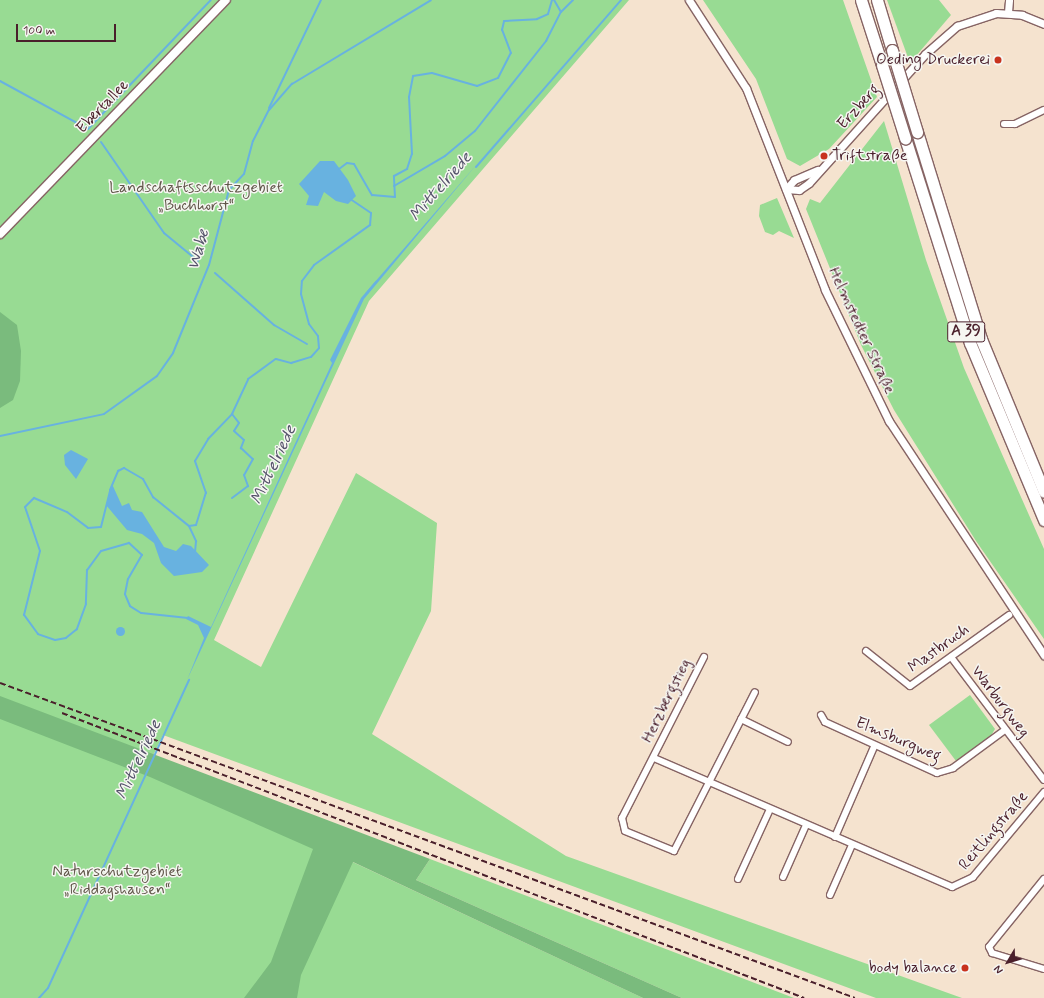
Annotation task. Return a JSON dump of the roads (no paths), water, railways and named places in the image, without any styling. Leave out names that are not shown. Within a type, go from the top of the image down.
[{"type":"highway","name":"A 39","points":[[861,0],[970,343],[1044,520]]},
{"type":"highway","name":"A 39","points":[[877,0],[916,132],[981,339],[1044,492]]},
{"type":"main road","name":"Ebertallee","points":[[0,234],[226,0]]},
{"type":"street","name":"Helmstedter Straße","points":[[689,0],[746,88],[842,328],[889,421],[1044,655]]},
{"type":"street","points":[[1008,12],[1009,0]]},
{"type":"street","name":"Erzberg","points":[[786,189],[801,189],[948,33],[971,18],[1008,12],[1044,24]]},
{"type":"street","points":[[1004,124],[1015,124],[1044,110]]},
{"type":"street","name":"Erzberg","points":[[786,189],[794,180],[818,170]]},
{"type":"street","name":"Mastbruch","points":[[866,651],[910,686],[1009,615]]},
{"type":"street","name":"Herzbergstieg","points":[[704,657],[621,825],[667,851],[674,851],[710,783]]},
{"type":"street","name":"Warburgweg","points":[[951,657],[1004,730],[1044,780]]},
{"type":"street","points":[[710,783],[756,692]]},
{"type":"street","name":"Elmsburgweg","points":[[821,716],[825,722],[874,747],[937,773],[944,773],[1004,730]]},
{"type":"street","points":[[742,719],[788,742]]},
{"type":"street","points":[[835,837],[874,747]]},
{"type":"street","name":"Reitlingstraße","points":[[654,758],[947,886],[961,886],[973,877],[1044,792]]},
{"type":"street","points":[[738,879],[770,809]]},
{"type":"street","points":[[783,877],[806,825]]},
{"type":"street","points":[[830,895],[852,845]]},
{"type":"street","points":[[1044,879],[989,947],[992,952],[1044,968]]},
{"type":"water","points":[[320,161],[334,161],[348,180],[356,196],[348,204],[336,201],[324,192],[318,206],[306,205],[309,196],[299,184]]},
{"type":"water","points":[[477,164],[364,299],[187,680],[204,638],[198,625],[186,619],[188,616],[211,627],[332,363],[330,360],[361,298]]},
{"type":"water","points":[[71,450],[88,459],[76,479],[65,465],[64,455]]},
{"type":"water","points":[[112,484],[122,506],[129,503],[132,510],[142,512],[164,547],[176,551],[183,544],[191,546],[209,565],[202,572],[174,576],[161,563],[154,543],[142,534],[127,530],[106,505]]},
{"type":"water","points":[[120,626],[125,631],[120,636],[115,631]]},
{"type":"waterway","points":[[0,81],[88,129],[211,0]]},
{"type":"waterway","points":[[269,108],[321,0]]},
{"type":"waterway","name":"Wabe","points":[[0,436],[104,414],[157,376],[173,353],[209,265],[229,190],[244,174],[253,141],[269,110],[292,84],[431,0]]},
{"type":"waterway","points":[[339,169],[347,163],[354,164],[372,195],[395,197],[394,176],[407,169],[412,154],[409,97],[413,76],[432,73],[477,86],[498,78],[511,53],[502,30],[504,21],[537,19],[548,14],[552,0]]},
{"type":"waterway","points":[[394,186],[445,156],[475,131],[546,41],[561,12],[554,0]]},
{"type":"waterway","points":[[561,12],[573,0]]},
{"type":"waterway","name":"Mittelriede","points":[[476,167],[621,0]]},
{"type":"waterway","points":[[101,142],[164,233],[198,261]]},
{"type":"waterway","points":[[189,526],[196,525],[206,493],[195,461],[208,439],[232,414],[248,379],[276,359],[291,363],[311,357],[319,348],[318,336],[309,324],[301,294],[302,281],[314,265],[370,225],[371,213],[350,199]]},
{"type":"waterway","points":[[215,273],[274,325],[307,344]]},
{"type":"waterway","name":"Mittelriede","points":[[366,294],[376,282]]},
{"type":"waterway","points":[[232,414],[239,423],[234,431],[244,440],[241,448],[253,459],[244,475],[248,486],[232,498]]},
{"type":"waterway","points":[[188,618],[141,613],[130,606],[125,594],[128,579],[142,555],[129,543],[101,551],[87,570],[86,604],[77,629],[66,638],[55,640],[38,634],[24,615],[40,551],[25,507],[34,498],[67,512],[88,528],[101,527],[110,490],[118,471],[124,468],[143,479],[153,497],[189,526],[196,541],[195,553]]},
{"type":"waterway","name":"Mittelriede","points":[[39,998],[48,988],[189,680]]},
{"type":"railway","points":[[0,683],[855,998]]},
{"type":"railway","points":[[62,713],[804,998]]},
{"type":"place","name":"Oeding Druckerei","points":[[998,60]]},
{"type":"place","name":"Triftstraße","points":[[824,156]]},
{"type":"place","name":"body balance","points":[[965,968]]},
{"type":"park label","name":"Landschaftsschutzgebiet „Buchhorst“","points":[[196,197]]},
{"type":"park label","name":"Naturschutzgebiet „Riddagshausen“","points":[[117,881]]}]
